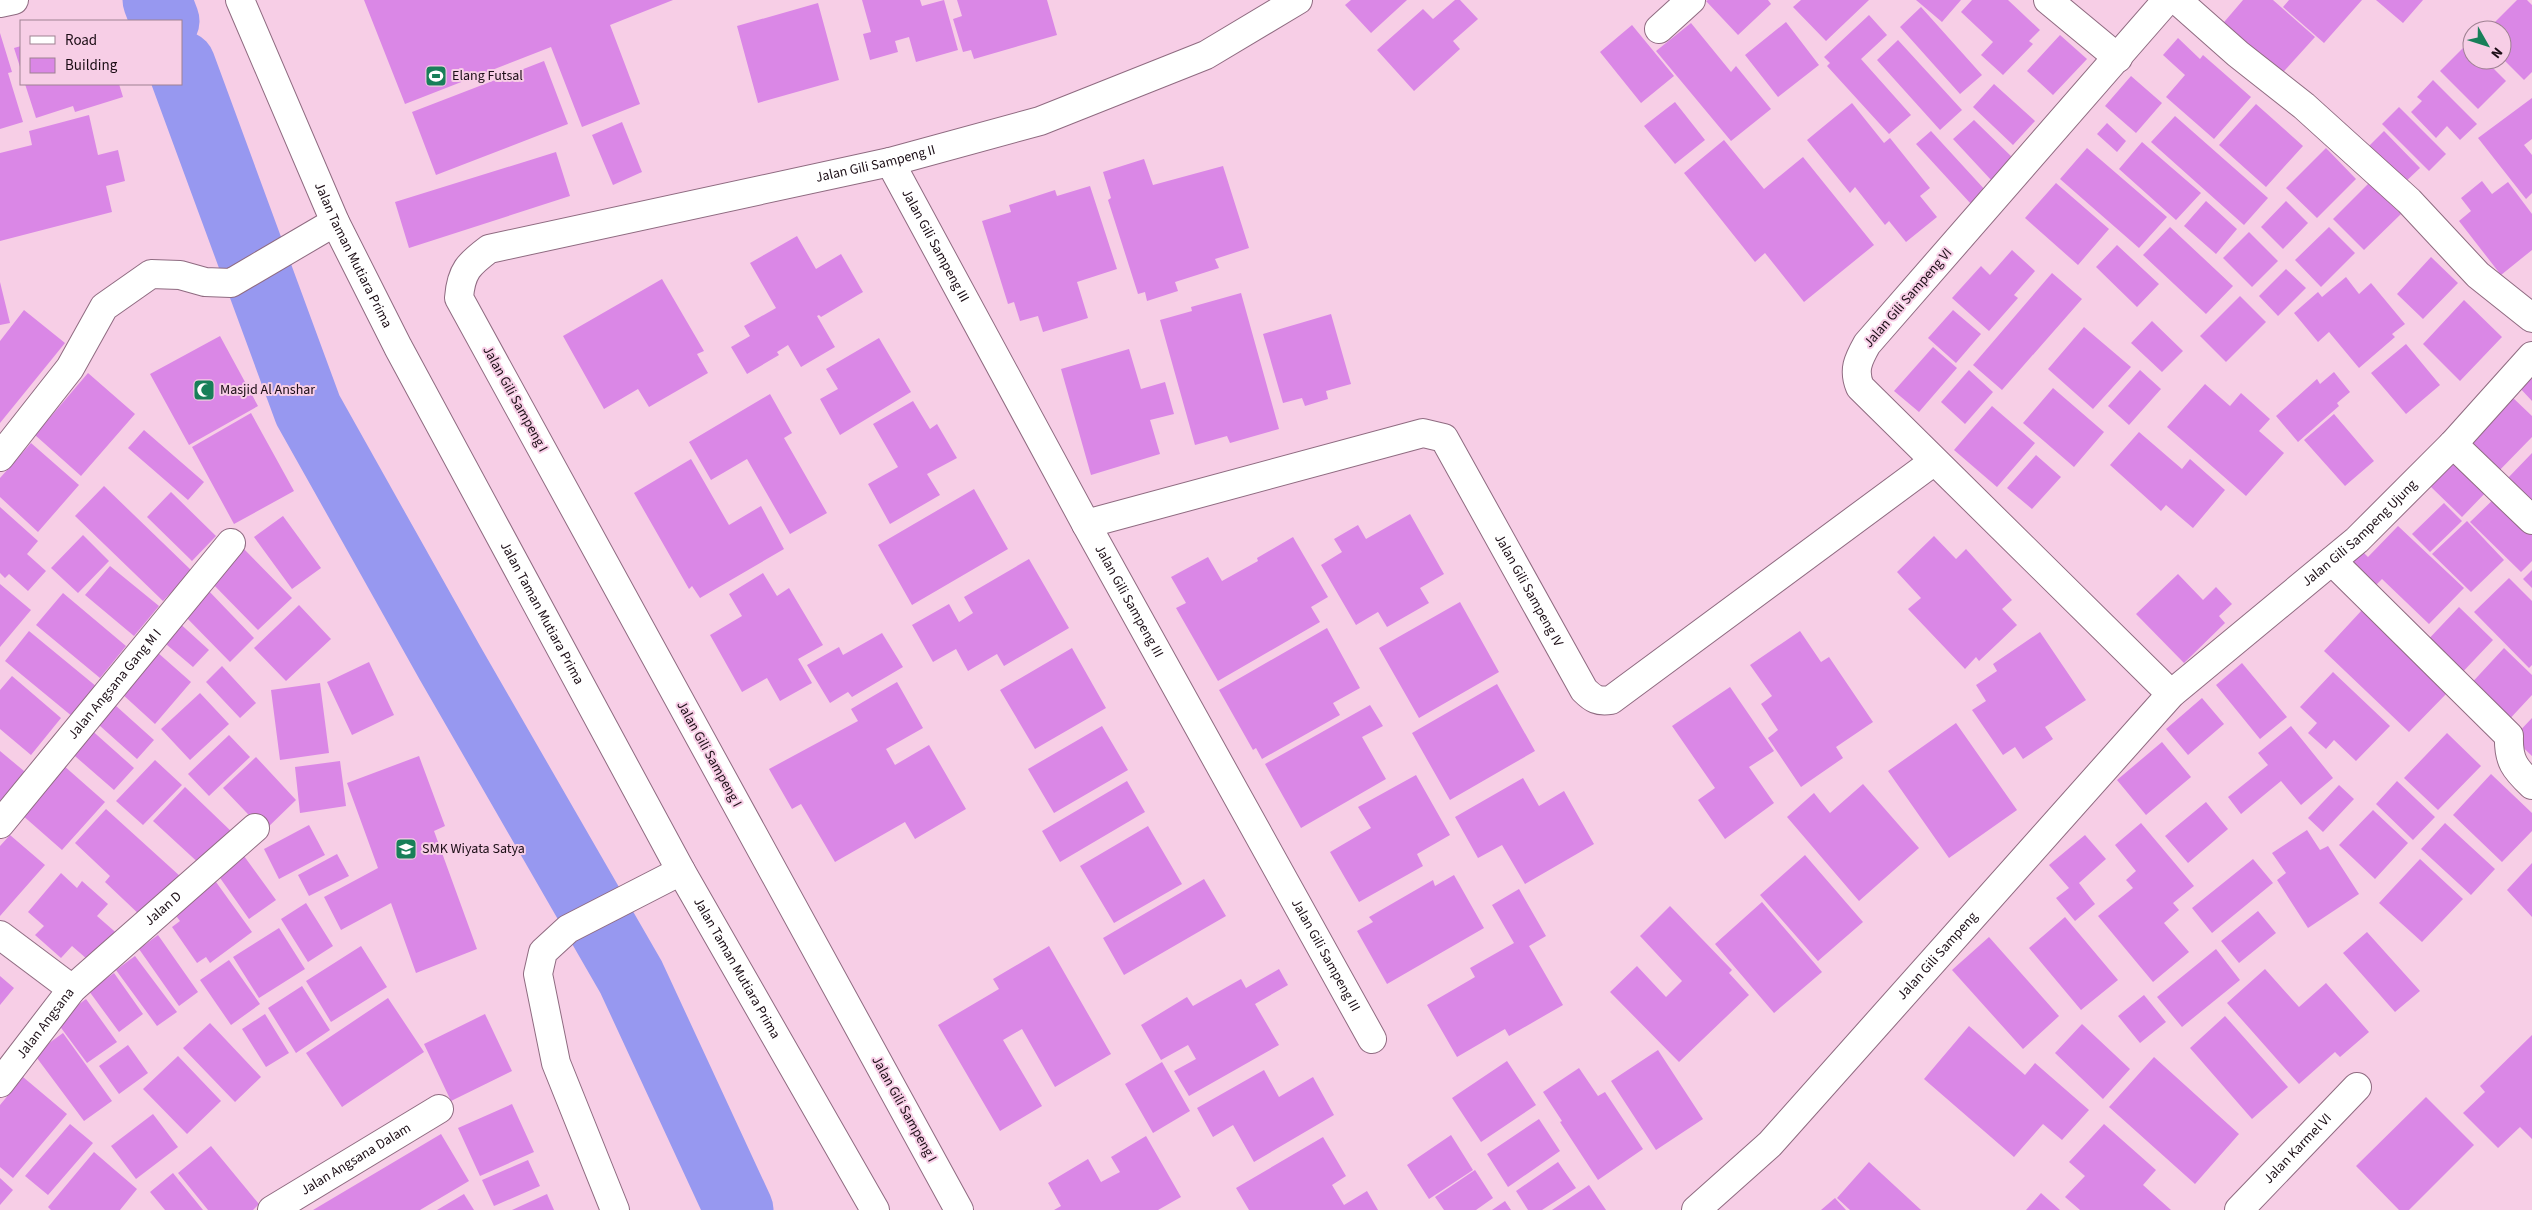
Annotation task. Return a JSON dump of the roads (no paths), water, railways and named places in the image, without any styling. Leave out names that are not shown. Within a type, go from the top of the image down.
[{"type":"street","points":[[0,3],[14,0]]},
{"type":"street","name":"Jalan Taman Mutiara Prima","points":[[240,0],[334,222],[670,876],[875,1210]]},
{"type":"street","name":"Jalan Gili Sampeng II","points":[[459,298],[460,281],[469,264],[489,249],[890,162],[1040,122],[1206,55],[1298,0]]},
{"type":"street","points":[[1659,29],[1692,0]]},
{"type":"street","points":[[2048,0],[2118,58]]},
{"type":"street","name":"Jalan Gili Sampeng VI","points":[[2167,0],[1874,337],[1858,358],[1855,374],[1860,387],[1933,462],[2171,694]]},
{"type":"street","points":[[2177,0],[2311,112],[2408,200],[2478,275],[2532,318]]},
{"type":"street","name":"Jalan Gili Sampeng III","points":[[890,162],[1086,524],[1372,1039]]},
{"type":"street","points":[[0,457],[70,368],[104,308],[151,274],[180,275],[205,282],[231,283],[334,222]]},
{"type":"street","name":"Jalan Gili Sampeng I","points":[[459,298],[959,1210]]},
{"type":"street","name":"Jalan Gili Sampeng Ujung","points":[[2171,694],[2357,540],[2453,444],[2532,356]]},
{"type":"street","name":"Jalan Gili Sampeng IV","points":[[1086,524],[1423,433],[1444,438],[1584,690],[1594,700],[1603,701],[1611,700],[1933,462]]},
{"type":"street","points":[[2453,444],[2532,520]]},
{"type":"street","name":"Jalan Angsana Gang M I","points":[[0,824],[231,543]]},
{"type":"street","points":[[2332,560],[2509,736],[2508,748],[2523,777]]},
{"type":"street","name":"Jalan Gili Sampeng","points":[[1696,1210],[1770,1144],[2171,694]]},
{"type":"street","name":"Jalan D","points":[[72,989],[255,828]]},
{"type":"street","points":[[615,1210],[556,1063],[538,974],[543,952],[571,926],[670,876]]},
{"type":"street","name":"Jalan Angsana","points":[[0,935],[72,989],[0,1083]]},
{"type":"street","name":"Jalan Karmel VI","points":[[2239,1210],[2357,1087]]},
{"type":"street","name":"Jalan Angsana Dalam","points":[[272,1210],[439,1109]]},
{"type":"waterway","points":[[157,0],[165,20]]},
{"type":"waterway","points":[[182,68],[308,410],[450,663],[631,977],[739,1210]]},
{"type":"place","name":"Elang Futsal","points":[[436,76]]},
{"type":"place","name":"Masjid Al Anshar","points":[[204,390]]},
{"type":"place","name":"SMK Wiyata Satya","points":[[406,849]]}]
